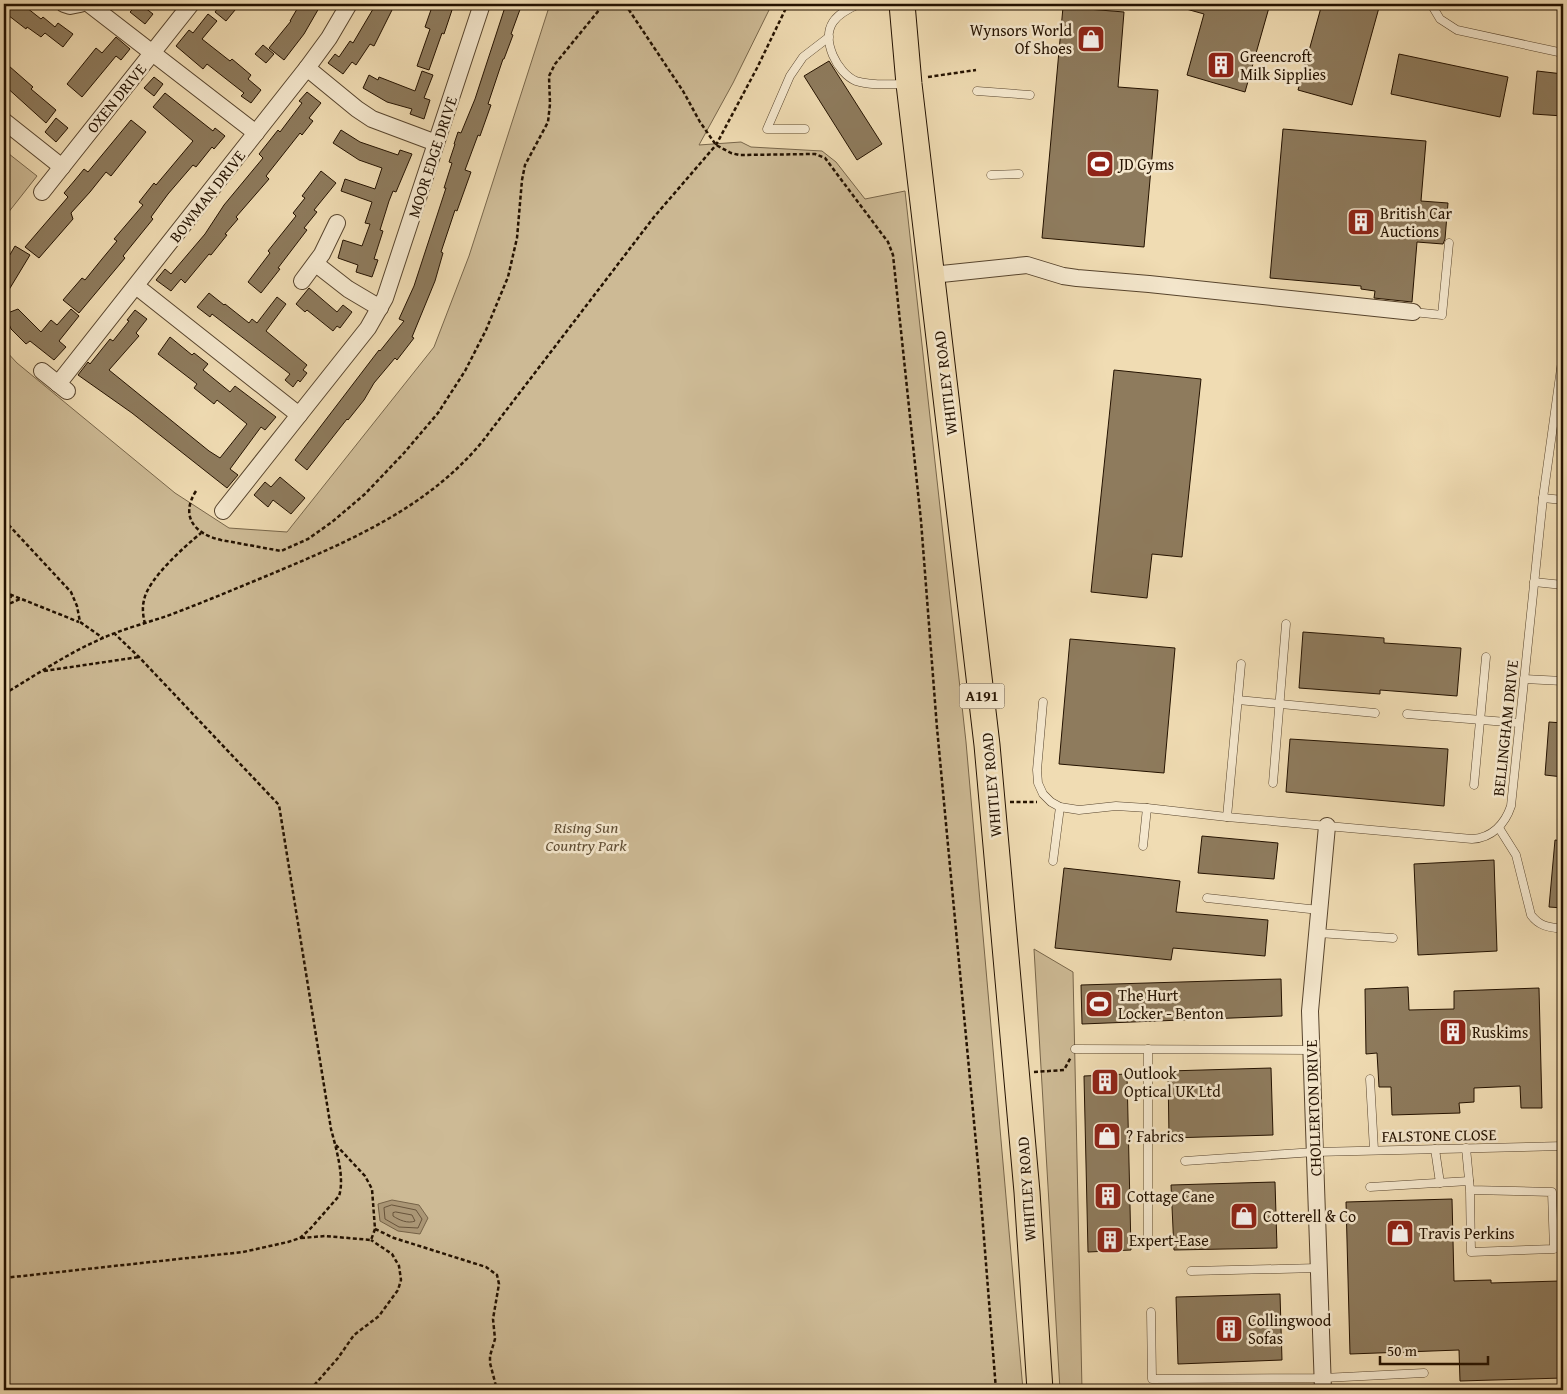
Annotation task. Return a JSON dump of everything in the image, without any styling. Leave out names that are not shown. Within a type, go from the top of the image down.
[{"type":"main road","name":"WHITLEY ROAD","points":[[902,4],[914,81],[932,275],[987,745],[1028,1192],[1040,1390]]},
{"type":"street","points":[[64,4],[70,6],[80,4]]},
{"type":"street","points":[[89,4],[256,133]]},
{"type":"street","name":"OXEN DRIVE","points":[[42,192],[191,4]]},
{"type":"street","name":"BOWMAN DRIVE","points":[[42,371],[63,387],[136,286],[330,38],[349,4]]},
{"type":"street","name":"MOOR EDGE DRIVE","points":[[224,511],[368,328],[380,308],[390,286],[482,4]]},
{"type":"street","points":[[307,68],[372,119],[436,143]]},
{"type":"street","points":[[4,121],[62,167]]},
{"type":"street","points":[[302,281],[316,264],[337,223]]},
{"type":"street","points":[[316,264],[348,289],[380,308]]},
{"type":"street","points":[[932,275],[1027,265],[1077,278],[1413,312]]},
{"type":"street","points":[[136,286],[299,414]]},
{"type":"street","name":"CHOLLERTON DRIVE","points":[[1323,1384],[1310,1011],[1327,826]]},
{"type":"lane","points":[[859,4],[847,10],[834,21],[830,28],[829,37],[832,54],[838,66],[848,77],[862,82],[914,81]]},
{"type":"lane","points":[[1431,4],[1440,19],[1458,30],[1563,53]]},
{"type":"lane","points":[[805,129],[767,129],[790,76],[803,57],[829,37]]},
{"type":"lane","points":[[977,91],[1030,96]]},
{"type":"lane","points":[[991,175],[1019,174]]},
{"type":"lane","points":[[1413,312],[1442,315],[1450,244]]},
{"type":"lane","name":"BELLINGHAM DRIVE","points":[[1498,828],[1505,820],[1511,806],[1543,498],[1563,354]]},
{"type":"lane","points":[[1543,498],[1563,500]]},
{"type":"lane","points":[[1534,582],[1563,585]]},
{"type":"lane","points":[[1273,782],[1286,624]]},
{"type":"lane","points":[[1474,785],[1486,658]]},
{"type":"lane","points":[[1227,817],[1241,664]]},
{"type":"lane","points":[[1524,679],[1563,681]]},
{"type":"lane","points":[[1238,700],[1375,713]]},
{"type":"lane","points":[[1043,702],[1037,770],[1038,783],[1043,794],[1060,807],[1079,810],[1116,806],[1147,808],[1472,839],[1486,836],[1498,828],[1516,855],[1531,916],[1543,927],[1563,929]]},
{"type":"lane","points":[[1406,714],[1519,722]]},
{"type":"lane","points":[[1053,861],[1060,807]]},
{"type":"lane","points":[[1143,846],[1147,808]]},
{"type":"lane","points":[[1207,898],[1320,910]]},
{"type":"lane","points":[[1318,933],[1393,938]]},
{"type":"lane","points":[[1075,1049],[1310,1050]]},
{"type":"lane","points":[[1148,1049],[1148,1237]]},
{"type":"lane","points":[[1370,1079],[1374,1150]]},
{"type":"lane","name":"FALSTONE CLOSE","points":[[1185,1161],[1315,1152],[1563,1146]]},
{"type":"lane","points":[[1466,1148],[1470,1181],[1470,1190],[1471,1252],[1554,1249],[1552,1192],[1470,1190]]},
{"type":"lane","points":[[1435,1149],[1440,1183]]},
{"type":"lane","points":[[1370,1187],[1470,1181]]},
{"type":"lane","points":[[1191,1271],[1318,1268]]},
{"type":"lane","points":[[1151,1312],[1152,1379],[1323,1384],[1424,1373]]},
{"type":"path","points":[[196,491],[189,504],[189,514],[194,526],[202,533],[210,538],[281,551],[314,535],[349,508],[383,476],[428,426],[465,371],[486,330],[508,277],[517,238],[525,165],[548,122],[550,72],[604,4]]},
{"type":"path","points":[[625,4],[683,91],[700,122],[716,145],[739,155],[815,154],[825,158],[888,242],[893,256],[921,521],[996,1390]]},
{"type":"path","points":[[4,694],[103,638],[216,597],[366,532],[418,500],[447,478],[482,442],[649,224],[716,145],[788,4]]},
{"type":"path","points":[[914,81],[976,70]]},
{"type":"path","points":[[4,520],[71,592],[78,606],[80,622]]},
{"type":"path","points":[[145,624],[143,616],[144,600],[151,585],[173,559],[202,533]]},
{"type":"path","points":[[4,593],[80,622],[103,638]]},
{"type":"path","points":[[4,606],[20,599]]},
{"type":"path","points":[[115,634],[279,805],[341,1181],[339,1196],[300,1238]]},
{"type":"path","points":[[41,672],[139,657]]},
{"type":"path","points":[[1002,802],[1051,802]]},
{"type":"path","points":[[1032,1072],[1064,1070],[1075,1049]]},
{"type":"path","points":[[335,1144],[365,1176],[372,1189],[375,1229],[371,1240]]},
{"type":"path","points":[[375,1229],[394,1238],[486,1267],[497,1275],[499,1284],[493,1319],[495,1339],[490,1356],[497,1390]]},
{"type":"path","points":[[4,1278],[243,1252],[300,1238],[325,1236],[371,1240],[392,1254],[400,1266],[401,1280],[398,1290],[379,1316],[354,1335],[338,1358],[310,1390]]},
{"type":"green space","name":"Rising Sun Country Park","points":[[550,4],[772,4],[733,83],[699,145],[741,142],[751,147],[822,151],[836,162],[865,199],[905,191],[966,742],[1023,1390],[4,1390],[4,349],[17,363],[175,493],[229,528],[287,532],[434,347],[469,256]]},
{"type":"green space","points":[[4,150],[37,176],[4,218]]},
{"type":"green space","points":[[1034,949],[1073,972],[1082,1390],[1060,1390]]},
{"type":"water","points":[[392,1200],[419,1205],[428,1218],[420,1234],[398,1231],[380,1221],[378,1204]]},
{"type":"building","points":[[4,4],[22,4],[41,19],[43,17],[55,27],[58,23],[73,34],[63,47],[45,33],[41,37],[27,27],[26,29],[4,12]]},
{"type":"building","points":[[138,4],[153,14],[145,24],[130,12]]},
{"type":"building","points":[[221,4],[240,4],[226,21],[215,12]]},
{"type":"building","points":[[300,4],[312,4],[319,8],[304,34],[284,60],[269,48],[291,21]]},
{"type":"building","points":[[376,4],[395,4],[374,46],[370,44],[356,65],[352,62],[343,74],[328,63],[335,54],[339,57],[350,41],[353,43]]},
{"type":"building","points":[[433,4],[452,10],[429,70],[417,66],[430,29],[425,27]]},
{"type":"building","points":[[506,4],[522,4],[488,104],[491,105],[465,170],[471,172],[457,211],[455,210],[441,252],[443,253],[435,281],[412,337],[414,338],[397,360],[395,358],[374,383],[364,400],[307,470],[295,460],[379,350],[404,321],[399,319],[414,286],[446,188],[444,188],[452,163],[449,162],[454,144],[458,132],[461,133],[475,99]]},
{"type":"building","points":[[1180,4],[1270,4],[1245,92],[1187,75],[1204,14],[1179,7]]},
{"type":"building","points":[[1322,4],[1380,4],[1352,105],[1298,90]]},
{"type":"building","name":"JD Gyms","points":[[1063,7],[1124,12],[1118,87],[1158,90],[1144,247],[1042,238]]},
{"type":"building","points":[[208,14],[217,21],[202,39],[230,61],[232,59],[251,75],[248,79],[261,90],[251,103],[241,96],[244,93],[207,64],[203,69],[176,46],[189,30],[193,33]]},
{"type":"building","points":[[116,37],[130,49],[121,60],[116,56],[82,97],[67,84],[96,48],[102,53]]},
{"type":"building","points":[[263,45],[274,54],[266,63],[255,54]]},
{"type":"building","points":[[1399,54],[1508,77],[1500,117],[1391,94]]},
{"type":"building","points":[[829,61],[882,144],[857,160],[804,76]]},
{"type":"building","points":[[9,66],[33,87],[31,89],[56,110],[46,123],[4,85],[4,72]]},
{"type":"building","points":[[422,71],[433,75],[424,98],[430,100],[424,119],[410,114],[412,109],[387,102],[363,88],[369,75],[378,80],[379,77],[415,91]]},
{"type":"building","points":[[1537,71],[1563,74],[1563,116],[1533,114]]},
{"type":"building","points":[[154,77],[163,84],[154,96],[144,88]]},
{"type":"building","points":[[307,92],[321,103],[309,118],[313,121],[302,135],[300,133],[266,176],[269,179],[236,217],[238,219],[211,255],[209,254],[185,283],[181,279],[171,291],[156,280],[165,269],[171,274],[205,234],[224,205],[263,158],[259,154],[278,130],[280,132],[302,103],[299,101]]},
{"type":"building","points":[[165,93],[213,131],[215,128],[225,136],[214,149],[212,147],[196,167],[193,165],[168,194],[151,217],[153,219],[123,256],[125,258],[79,313],[63,300],[82,278],[85,280],[117,241],[114,239],[143,205],[139,202],[193,141],[153,107]]},
{"type":"building","points":[[56,118],[68,128],[56,142],[45,132]]},
{"type":"building","points":[[131,120],[146,132],[111,176],[106,172],[71,213],[73,219],[39,258],[25,247],[68,197],[64,193],[84,169],[88,172]]},
{"type":"building","name":"British Car Auctions","points":[[1283,129],[1426,141],[1421,201],[1448,203],[1445,239],[1443,244],[1417,242],[1412,302],[1374,298],[1375,291],[1361,289],[1361,286],[1270,278]]},
{"type":"building","points":[[341,130],[360,142],[398,155],[400,150],[412,154],[396,192],[393,191],[389,201],[380,230],[383,231],[374,259],[378,260],[372,277],[356,272],[358,265],[338,258],[343,240],[362,246],[370,224],[365,223],[372,202],[341,191],[345,179],[375,189],[382,168],[359,160],[333,143]]},
{"type":"building","points":[[321,171],[336,183],[314,210],[317,212],[304,228],[307,230],[261,293],[248,282],[270,253],[268,251],[296,216],[293,213],[305,198],[302,196]]},
{"type":"building","points":[[15,246],[30,255],[4,298],[4,265]]},
{"type":"building","points":[[309,288],[337,312],[343,305],[352,312],[340,328],[337,326],[333,331],[307,310],[305,312],[296,304]]},
{"type":"building","points":[[209,293],[249,323],[252,319],[257,323],[277,297],[286,304],[266,331],[307,365],[303,370],[307,373],[300,382],[298,380],[293,387],[285,380],[290,374],[212,314],[210,317],[197,307]]},
{"type":"building","points":[[18,309],[41,332],[51,320],[57,325],[71,309],[79,316],[59,341],[66,347],[54,360],[30,341],[26,344],[11,329],[5,314]]},
{"type":"building","points":[[135,310],[147,319],[136,333],[139,336],[109,370],[209,451],[220,458],[247,424],[217,400],[214,404],[194,388],[197,384],[158,354],[170,337],[192,355],[194,353],[208,364],[203,370],[230,392],[235,386],[276,417],[265,430],[261,427],[230,469],[238,475],[227,488],[132,413],[78,375],[88,362],[90,364],[110,339],[113,341]]},
{"type":"building","points":[[1114,370],[1201,379],[1182,557],[1152,554],[1147,598],[1091,592]]},
{"type":"building","points":[[280,477],[305,498],[291,514],[273,500],[268,507],[254,495],[265,482],[271,487]]},
{"type":"building","points":[[1303,632],[1384,638],[1384,643],[1461,648],[1457,696],[1380,690],[1380,694],[1299,688]]},
{"type":"building","points":[[1070,639],[1175,648],[1164,773],[1059,764]]},
{"type":"building","points":[[1549,722],[1563,723],[1563,777],[1545,775]]},
{"type":"building","points":[[1290,739],[1448,749],[1444,806],[1286,792]]},
{"type":"building","points":[[1202,836],[1278,843],[1274,879],[1198,873]]},
{"type":"building","points":[[1555,840],[1563,841],[1563,908],[1549,907]]},
{"type":"building","points":[[1494,860],[1497,951],[1418,955],[1414,864]]},
{"type":"building","points":[[1064,868],[1180,881],[1176,912],[1268,920],[1265,956],[1173,948],[1171,960],[1055,948]]},
{"type":"building","points":[[1281,979],[1282,1016],[1082,1024],[1081,985]]},
{"type":"building","name":"Ruskims","points":[[1408,987],[1409,1010],[1454,1009],[1454,991],[1539,988],[1542,1108],[1521,1108],[1520,1086],[1474,1088],[1474,1102],[1459,1103],[1460,1113],[1392,1115],[1391,1087],[1379,1087],[1377,1053],[1366,1054],[1365,989]]},
{"type":"building","points":[[1271,1068],[1273,1135],[1169,1138],[1168,1071]]},
{"type":"building","points":[[1127,1074],[1131,1250],[1088,1252],[1084,1076]]},
{"type":"building","name":"Cotterell & Co","points":[[1275,1182],[1277,1248],[1174,1250],[1171,1185]]},
{"type":"building","points":[[1452,1199],[1454,1281],[1491,1280],[1491,1283],[1560,1281],[1563,1378],[1460,1381],[1459,1350],[1350,1354],[1346,1202]]},
{"type":"building","name":"Collingwood Sofas","points":[[1280,1294],[1282,1360],[1178,1364],[1176,1297]]},
{"type":"place","name":"Wynsors World Of Shoes","points":[[1091,39]]},
{"type":"place","name":"Greencroft Milk Sipplies","points":[[1221,65]]},
{"type":"place","name":"JD Gyms","points":[[1100,164]]},
{"type":"place","name":"British Car Auctions","points":[[1361,222]]},
{"type":"place","name":"The Hurt Locker - Benton","points":[[1099,1004]]},
{"type":"place","name":"Ruskims","points":[[1453,1032]]},
{"type":"place","name":"Outlook Optical UK Ltd","points":[[1105,1082]]},
{"type":"place","name":"? Fabrics","points":[[1107,1136]]},
{"type":"place","name":"Cottage Cane","points":[[1108,1196]]},
{"type":"place","name":"Cotterell & Co","points":[[1244,1216]]},
{"type":"place","name":"Travis Perkins","points":[[1400,1233]]},
{"type":"place","name":"Expert-Ease","points":[[1110,1240]]},
{"type":"place","name":"Collingwood Sofas","points":[[1229,1329]]}]
